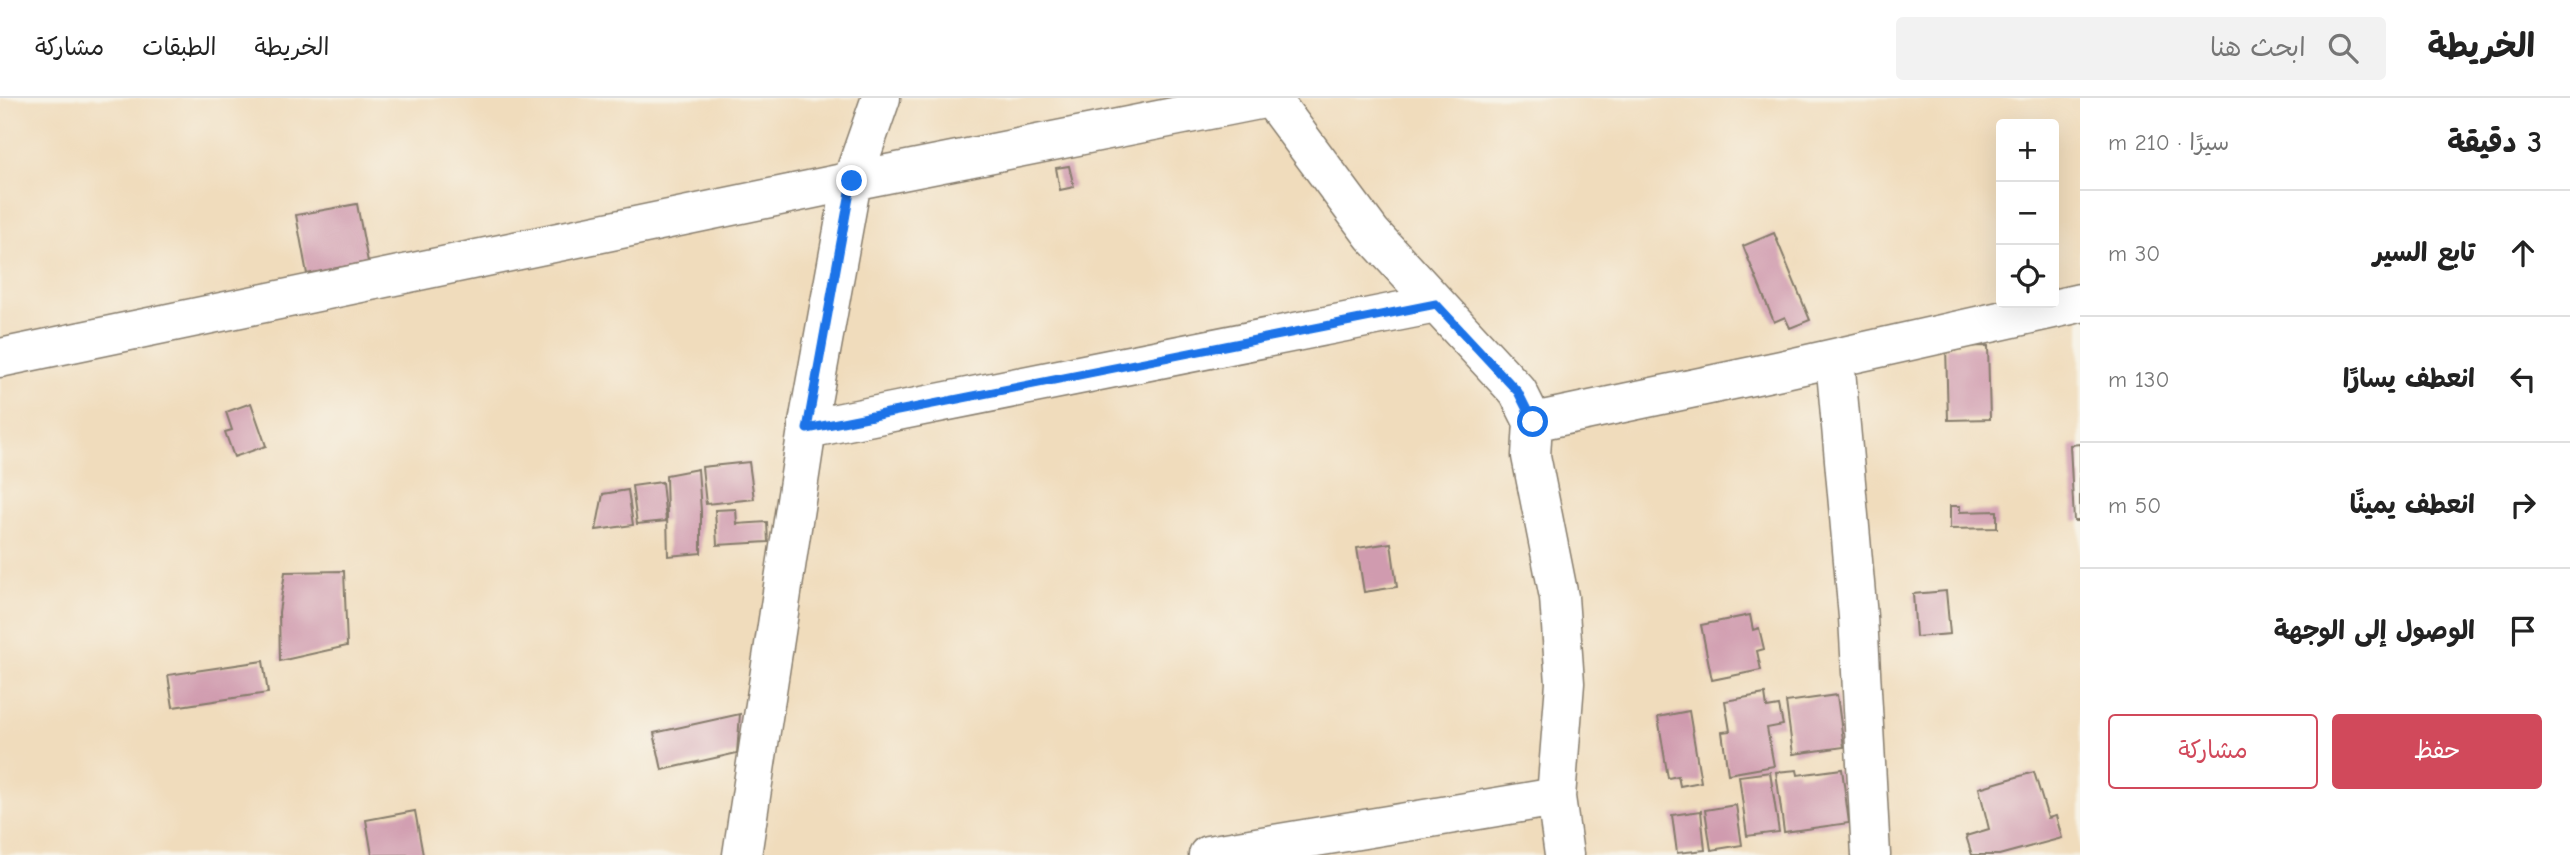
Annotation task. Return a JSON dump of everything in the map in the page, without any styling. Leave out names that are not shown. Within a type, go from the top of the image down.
[{"type":"street","points":[[742,855],[807,429],[852,181],[881,98]]},
{"type":"street","points":[[0,358],[852,181],[1270,98],[1372,234],[1518,392],[1533,422],[1531,456],[1559,597],[1565,683],[1556,797],[1564,855]]},
{"type":"street","points":[[1533,422],[1835,359],[2080,303]]},
{"type":"street","points":[[807,429],[1436,304]]},
{"type":"street","points":[[1835,359],[1858,618],[1871,855]]},
{"type":"street","points":[[1208,855],[1556,797]]},
{"type":"building","points":[[1069,166],[1074,187],[1060,190],[1056,168]]},
{"type":"building","points":[[357,204],[368,262],[307,274],[296,215]]},
{"type":"building","points":[[1774,233],[1810,320],[1790,328],[1785,317],[1774,322],[1743,246]]},
{"type":"building","points":[[1988,346],[1990,419],[1948,420],[1946,347]]},
{"type":"building","points":[[251,403],[266,446],[234,457],[225,432],[232,430],[226,412]]},
{"type":"building","points":[[2080,444],[2080,521],[2074,521],[2070,445]]},
{"type":"building","points":[[749,462],[754,499],[706,504],[702,467]]},
{"type":"building","points":[[698,469],[701,553],[668,556],[666,475]]},
{"type":"building","points":[[662,482],[666,521],[637,524],[632,486]]},
{"type":"building","points":[[628,490],[633,525],[596,530],[603,494]]},
{"type":"building","points":[[1950,506],[1960,506],[1960,512],[1997,511],[1997,528],[1950,529]]},
{"type":"building","points":[[736,509],[737,524],[767,522],[768,542],[717,545],[715,510]]},
{"type":"building","points":[[1391,543],[1397,587],[1364,592],[1357,548]]},
{"type":"building","points":[[344,571],[347,646],[280,661],[279,612],[285,572]]},
{"type":"building","points":[[1946,591],[1950,634],[1916,637],[1913,594]]},
{"type":"building","points":[[1750,615],[1753,630],[1759,628],[1764,649],[1757,651],[1761,670],[1712,680],[1701,625]]},
{"type":"building","points":[[263,661],[268,693],[173,707],[168,675]]},
{"type":"building","points":[[1765,694],[1767,708],[1779,706],[1783,725],[1767,728],[1774,766],[1728,774],[1722,732],[1730,731],[1725,701]]},
{"type":"building","points":[[1837,695],[1844,747],[1793,754],[1786,702]]},
{"type":"building","points":[[1689,711],[1701,782],[1680,786],[1678,776],[1668,778],[1658,717]]},
{"type":"building","points":[[740,714],[737,753],[662,770],[654,733]]},
{"type":"building","points":[[1842,769],[1849,823],[1784,832],[1776,772],[1797,770],[1798,775]]},
{"type":"building","points":[[1770,772],[1779,832],[1747,836],[1739,776]]},
{"type":"building","points":[[2034,772],[2048,818],[2056,816],[2062,838],[1999,855],[1972,855],[1966,836],[1989,829],[1979,788]]},
{"type":"building","points":[[1736,805],[1742,845],[1711,850],[1705,810]]},
{"type":"building","points":[[415,811],[423,855],[372,855],[366,820]]},
{"type":"building","points":[[1701,811],[1705,850],[1677,853],[1672,815]]},
{"type":"route","points":[[852,181],[807,429],[1436,304],[1518,392],[1533,422]]}]
